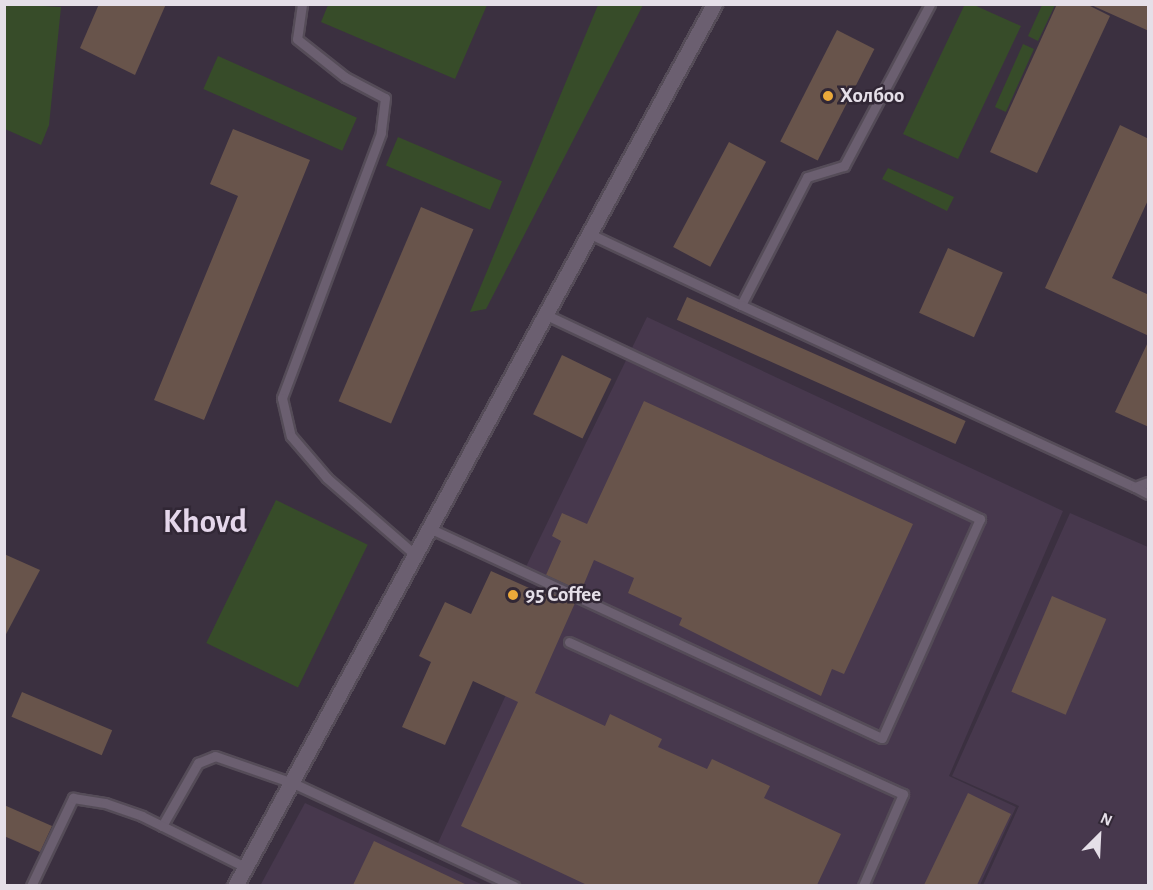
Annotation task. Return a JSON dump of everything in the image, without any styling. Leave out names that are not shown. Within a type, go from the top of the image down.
[{"type":"street","points":[[235,885],[293,783],[414,554],[714,4]]},
{"type":"lane","points":[[302,4],[297,39],[345,77],[385,98],[381,133],[282,398],[291,436],[327,478],[414,554]]},
{"type":"lane","points":[[741,305],[807,177],[844,166],[930,4]]},
{"type":"lane","points":[[588,233],[1149,494]]},
{"type":"lane","points":[[429,528],[882,738],[980,519],[544,314]]},
{"type":"lane","points":[[1135,487],[1149,482]]},
{"type":"lane","points":[[568,642],[903,794],[863,885]]},
{"type":"lane","points":[[162,826],[198,763],[215,756],[293,783],[514,885]]},
{"type":"lane","points":[[31,885],[73,798],[105,803],[162,826],[245,867]]},
{"type":"shaded area","points":[[647,317],[1063,511],[949,776],[1016,807],[980,885],[495,886],[432,856],[554,590],[522,575]]},
{"type":"shaded area","points":[[1070,513],[1148,547],[1148,885],[983,885],[1019,806],[952,776]]},
{"type":"shaded area","points":[[305,803],[483,885],[260,886]]},
{"type":"green space","points":[[5,4],[61,7],[49,125],[41,145],[5,129]]},
{"type":"green space","points":[[328,4],[487,5],[455,79],[321,22]]},
{"type":"green space","points":[[965,4],[974,5],[1021,26],[958,159],[903,134]]},
{"type":"green space","points":[[598,5],[643,5],[486,309],[470,312]]},
{"type":"green space","points":[[1042,5],[1055,5],[1038,41],[1028,36]]},
{"type":"green space","points":[[1023,44],[1034,49],[1006,112],[995,107]]},
{"type":"green space","points":[[218,56],[357,118],[342,151],[203,89]]},
{"type":"green space","points":[[398,137],[502,181],[490,210],[386,166]]},
{"type":"green space","points":[[888,168],[954,197],[947,211],[882,179]]},
{"type":"green space","points":[[276,500],[368,545],[298,688],[206,643]]},
{"type":"building","points":[[99,4],[166,4],[135,75],[80,48]]},
{"type":"building","points":[[1057,4],[1086,4],[1110,16],[1037,173],[990,152]]},
{"type":"building","points":[[1089,4],[1149,4],[1149,31]]},
{"type":"building","name":"Холбоо","points":[[837,30],[874,49],[818,160],[780,141]]},
{"type":"building","points":[[1120,125],[1149,139],[1149,198],[1112,278],[1149,295],[1149,336],[1045,288]]},
{"type":"building","points":[[233,129],[310,160],[204,420],[154,400],[238,196],[210,184]]},
{"type":"building","points":[[729,142],[766,162],[710,267],[673,247]]},
{"type":"building","points":[[421,207],[473,229],[391,423],[339,401]]},
{"type":"building","points":[[948,248],[1003,272],[974,337],[919,313]]},
{"type":"building","points":[[687,297],[966,421],[955,444],[677,320]]},
{"type":"building","points":[[1149,340],[1149,427],[1115,412]]},
{"type":"building","points":[[562,355],[611,379],[583,438],[533,414]]},
{"type":"building","points":[[644,401],[913,524],[844,674],[832,669],[821,696],[679,625],[682,618],[628,593],[634,578],[594,560],[581,591],[546,575],[561,541],[552,536],[562,513],[587,524]]},
{"type":"building","points":[[4,554],[40,570],[4,638]]},
{"type":"building","points":[[491,571],[538,592],[540,587],[575,603],[535,693],[605,726],[610,714],[662,739],[658,747],[707,769],[712,759],[770,786],[764,798],[841,834],[817,885],[587,885],[461,826],[518,702],[473,681],[445,745],[402,727],[431,662],[419,656],[445,602],[471,614]]},
{"type":"building","points":[[1052,596],[1106,619],[1066,715],[1011,692]]},
{"type":"building","points":[[22,692],[112,730],[102,755],[11,717]]},
{"type":"building","points":[[968,793],[1011,814],[977,885],[924,885]]},
{"type":"building","points":[[4,805],[52,826],[40,852],[4,836]]},
{"type":"building","points":[[374,841],[467,885],[353,885]]},
{"type":"place","name":"Холбоо","points":[[828,96]]},
{"type":"place","name":"95 Coffee","points":[[513,595]]},
{"type":"district","name":"Khovd","points":[[205,523]]}]
